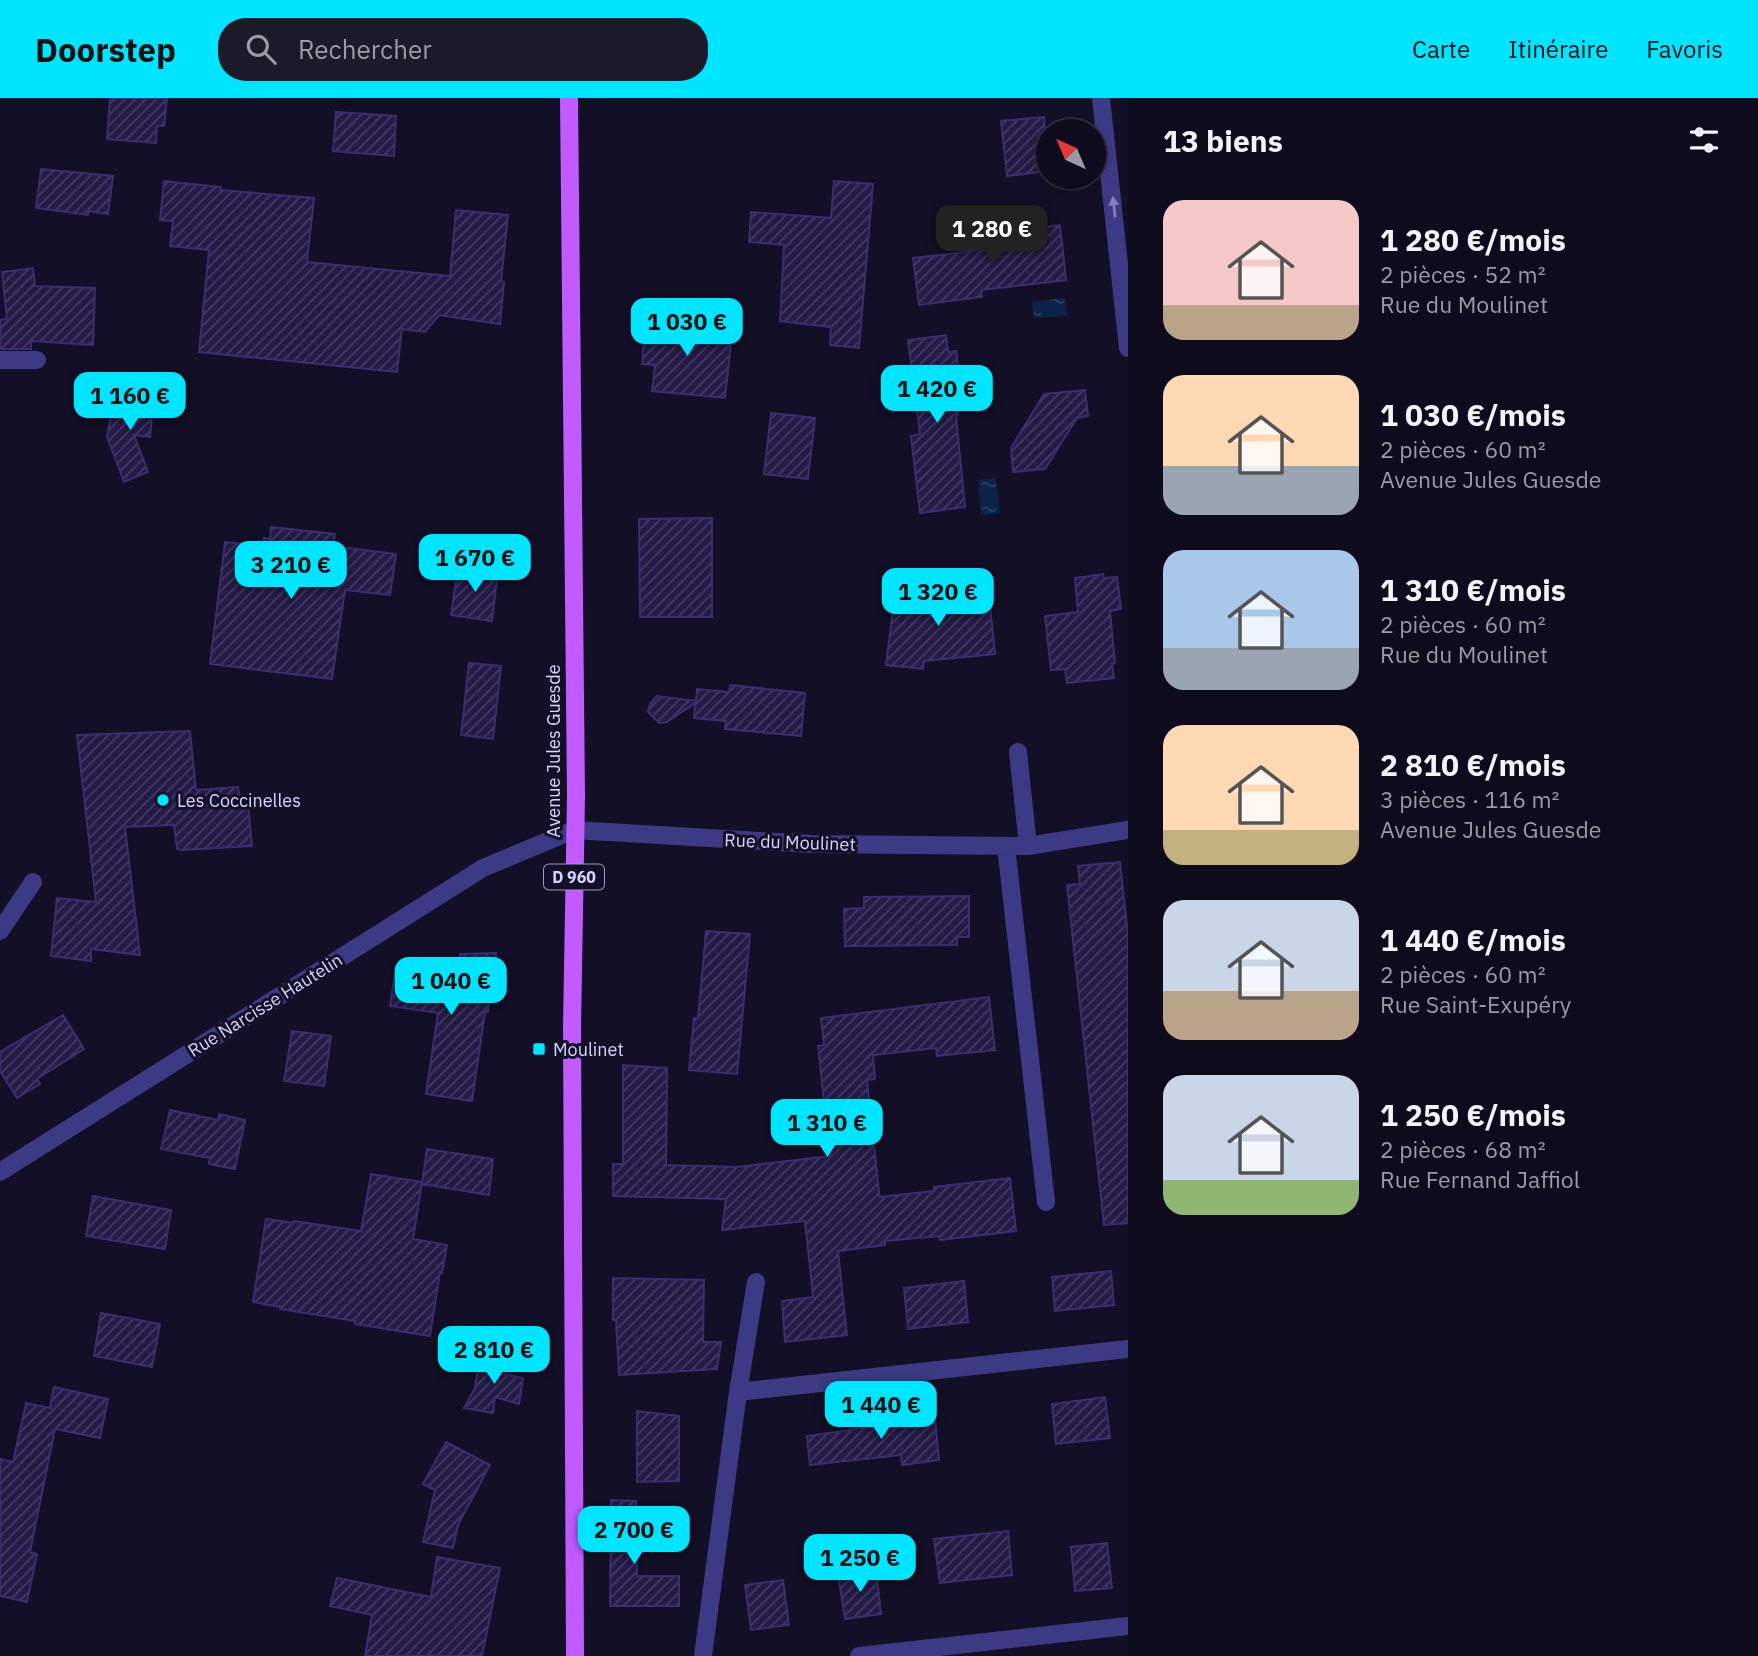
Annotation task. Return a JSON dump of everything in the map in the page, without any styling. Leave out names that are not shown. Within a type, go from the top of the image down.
[{"type":"main road","name":"Avenue Jules Guesde","points":[[569,98],[576,796],[572,1027],[575,1656]]},
{"type":"street","points":[[1101,98],[1128,348]]},
{"type":"street","points":[[0,360],[37,360]]},
{"type":"street","points":[[1018,752],[1028,846]]},
{"type":"street","name":"Rue du Moulinet","points":[[574,830],[811,844],[1006,846],[1028,846],[1128,830]]},
{"type":"street","name":"Rue Narcisse Hautelin","points":[[0,1172],[483,868],[574,830]]},
{"type":"street","points":[[1006,846],[1046,1202]]},
{"type":"street","points":[[0,931],[33,882]]},
{"type":"street","points":[[703,1656],[738,1391],[756,1282]]},
{"type":"street","points":[[738,1391],[1128,1349]]},
{"type":"street","points":[[859,1656],[1128,1626]]},
{"type":"water","points":[[1065,298],[1067,316],[1034,318],[1032,302]]},
{"type":"water","points":[[996,478],[1000,513],[981,515],[978,480]]},
{"type":"building","points":[[110,98],[167,98],[164,126],[157,126],[156,143],[107,139]]},
{"type":"building","points":[[336,112],[396,116],[394,156],[333,151]]},
{"type":"building","points":[[1044,117],[1036,119],[1036,172],[1007,176],[1001,121]]},
{"type":"building","points":[[41,169],[113,176],[108,214],[89,211],[88,215],[36,208]]},
{"type":"building","points":[[164,181],[221,187],[220,190],[314,198],[307,262],[450,276],[456,210],[508,215],[501,281],[504,282],[500,324],[439,315],[425,332],[402,329],[397,372],[199,352],[209,250],[170,246],[173,221],[160,220]]},
{"type":"building","points":[[834,181],[873,184],[859,348],[830,345],[831,327],[780,321],[784,245],[749,242],[751,212],[831,218]]},
{"type":"building","points":[[1060,225],[1066,280],[981,290],[982,297],[919,305],[913,258],[974,251],[973,236]]},
{"type":"building","points":[[33,268],[35,286],[95,288],[93,345],[31,341],[31,349],[0,349],[0,320],[7,319],[2,272]]},
{"type":"building","points":[[659,311],[686,314],[683,329],[732,334],[725,398],[652,391],[655,365],[642,364],[645,325],[657,326]]},
{"type":"building","points":[[946,335],[948,352],[956,351],[962,391],[955,392],[965,507],[920,513],[911,436],[920,434],[908,340]]},
{"type":"building","points":[[116,386],[119,394],[154,397],[150,437],[134,435],[148,472],[124,482],[107,437]]},
{"type":"building","points":[[1085,390],[1088,416],[1077,418],[1045,469],[1013,472],[1011,448],[1044,394]]},
{"type":"building","points":[[771,413],[815,418],[808,479],[764,474]]},
{"type":"building","points":[[712,518],[712,617],[640,617],[639,519]]},
{"type":"building","points":[[271,527],[335,534],[333,546],[396,554],[390,595],[345,590],[332,679],[210,664],[225,542],[263,546],[264,538],[270,539]]},
{"type":"building","points":[[458,567],[498,571],[492,621],[451,615]]},
{"type":"building","points":[[1103,574],[1104,578],[1117,577],[1121,609],[1110,611],[1114,678],[1067,683],[1065,669],[1051,670],[1045,616],[1078,612],[1075,578]]},
{"type":"building","points":[[896,585],[933,589],[931,602],[989,596],[995,654],[924,661],[923,669],[886,665]]},
{"type":"building","points":[[469,663],[501,666],[493,739],[461,735]]},
{"type":"building","points":[[730,685],[805,693],[801,736],[725,729],[726,721],[694,718],[695,703],[667,722],[659,723],[648,712],[650,704],[657,696],[696,701],[697,689],[729,692]]},
{"type":"building","name":"Les Coccinelles","points":[[190,731],[196,790],[238,787],[241,805],[248,804],[252,846],[182,850],[177,849],[174,825],[125,827],[140,955],[91,949],[91,961],[51,956],[57,898],[96,902],[77,735]]},
{"type":"building","points":[[1120,862],[1128,937],[1128,1223],[1104,1225],[1067,885],[1080,884],[1078,866]]},
{"type":"building","points":[[969,896],[969,937],[957,937],[957,945],[845,946],[844,909],[864,908],[864,897]]},
{"type":"building","points":[[706,931],[750,934],[737,1074],[689,1070],[694,1018],[698,1018]]},
{"type":"building","points":[[496,953],[495,989],[490,988],[488,1012],[485,1012],[472,1101],[426,1094],[438,1013],[390,1006],[396,966],[421,970],[422,963],[460,969],[460,954]]},
{"type":"building","points":[[989,997],[995,1050],[937,1056],[936,1048],[873,1055],[875,1079],[867,1080],[879,1192],[880,1197],[1010,1178],[1016,1231],[940,1240],[939,1236],[885,1241],[885,1245],[838,1251],[847,1335],[785,1342],[782,1301],[813,1297],[805,1221],[722,1230],[726,1199],[613,1196],[613,1164],[623,1164],[623,1065],[667,1068],[666,1165],[737,1167],[830,1156],[818,1046],[824,1045],[821,1018]]},
{"type":"building","points":[[63,1015],[84,1049],[37,1079],[40,1084],[17,1098],[0,1071],[0,1052]]},
{"type":"building","points":[[292,1031],[331,1036],[324,1086],[284,1081]]},
{"type":"building","points":[[170,1110],[218,1120],[219,1114],[245,1120],[235,1169],[209,1164],[210,1158],[161,1149]]},
{"type":"building","points":[[427,1149],[493,1159],[489,1195],[422,1184]]},
{"type":"building","points":[[371,1174],[422,1182],[413,1239],[447,1245],[430,1336],[355,1324],[355,1321],[253,1302],[266,1219],[361,1231]]},
{"type":"building","points":[[93,1196],[171,1210],[165,1249],[86,1236]]},
{"type":"building","points":[[1111,1271],[1114,1305],[1055,1311],[1052,1277]]},
{"type":"building","points":[[613,1278],[704,1280],[703,1342],[721,1342],[717,1369],[619,1375],[616,1320],[613,1320]]},
{"type":"building","points":[[964,1281],[968,1322],[908,1329],[904,1288]]},
{"type":"building","points":[[101,1313],[160,1324],[152,1367],[94,1356]]},
{"type":"building","points":[[500,1342],[504,1343],[499,1373],[523,1378],[519,1404],[495,1397],[493,1413],[464,1408],[475,1388],[478,1369],[485,1370]]},
{"type":"building","points":[[54,1387],[108,1399],[100,1438],[55,1429],[30,1552],[37,1554],[27,1602],[0,1596],[0,1459],[13,1462],[26,1403],[50,1408]]},
{"type":"building","points":[[1105,1397],[1110,1438],[1056,1444],[1052,1404]]},
{"type":"building","points":[[934,1408],[939,1460],[902,1465],[901,1455],[810,1465],[807,1436],[898,1423],[897,1412]]},
{"type":"building","points":[[637,1411],[679,1416],[679,1481],[637,1482]]},
{"type":"building","points":[[446,1442],[490,1465],[458,1525],[453,1548],[423,1542],[435,1490],[423,1484]]},
{"type":"building","points":[[611,1500],[636,1501],[637,1576],[679,1576],[679,1606],[610,1606]]},
{"type":"building","points":[[1008,1531],[1012,1575],[940,1583],[934,1539]]},
{"type":"building","points":[[1107,1543],[1112,1588],[1075,1591],[1071,1547]]},
{"type":"building","points":[[437,1557],[500,1568],[482,1656],[365,1656],[372,1615],[330,1606],[337,1578],[431,1597]]},
{"type":"building","points":[[876,1570],[881,1614],[845,1619],[838,1574]]},
{"type":"building","points":[[783,1580],[789,1625],[751,1630],[745,1585]]},
{"type":"place","name":"Les Coccinelles","points":[[163,800]]},
{"type":"place","name":"Moulinet","points":[[539,1049]]}]
